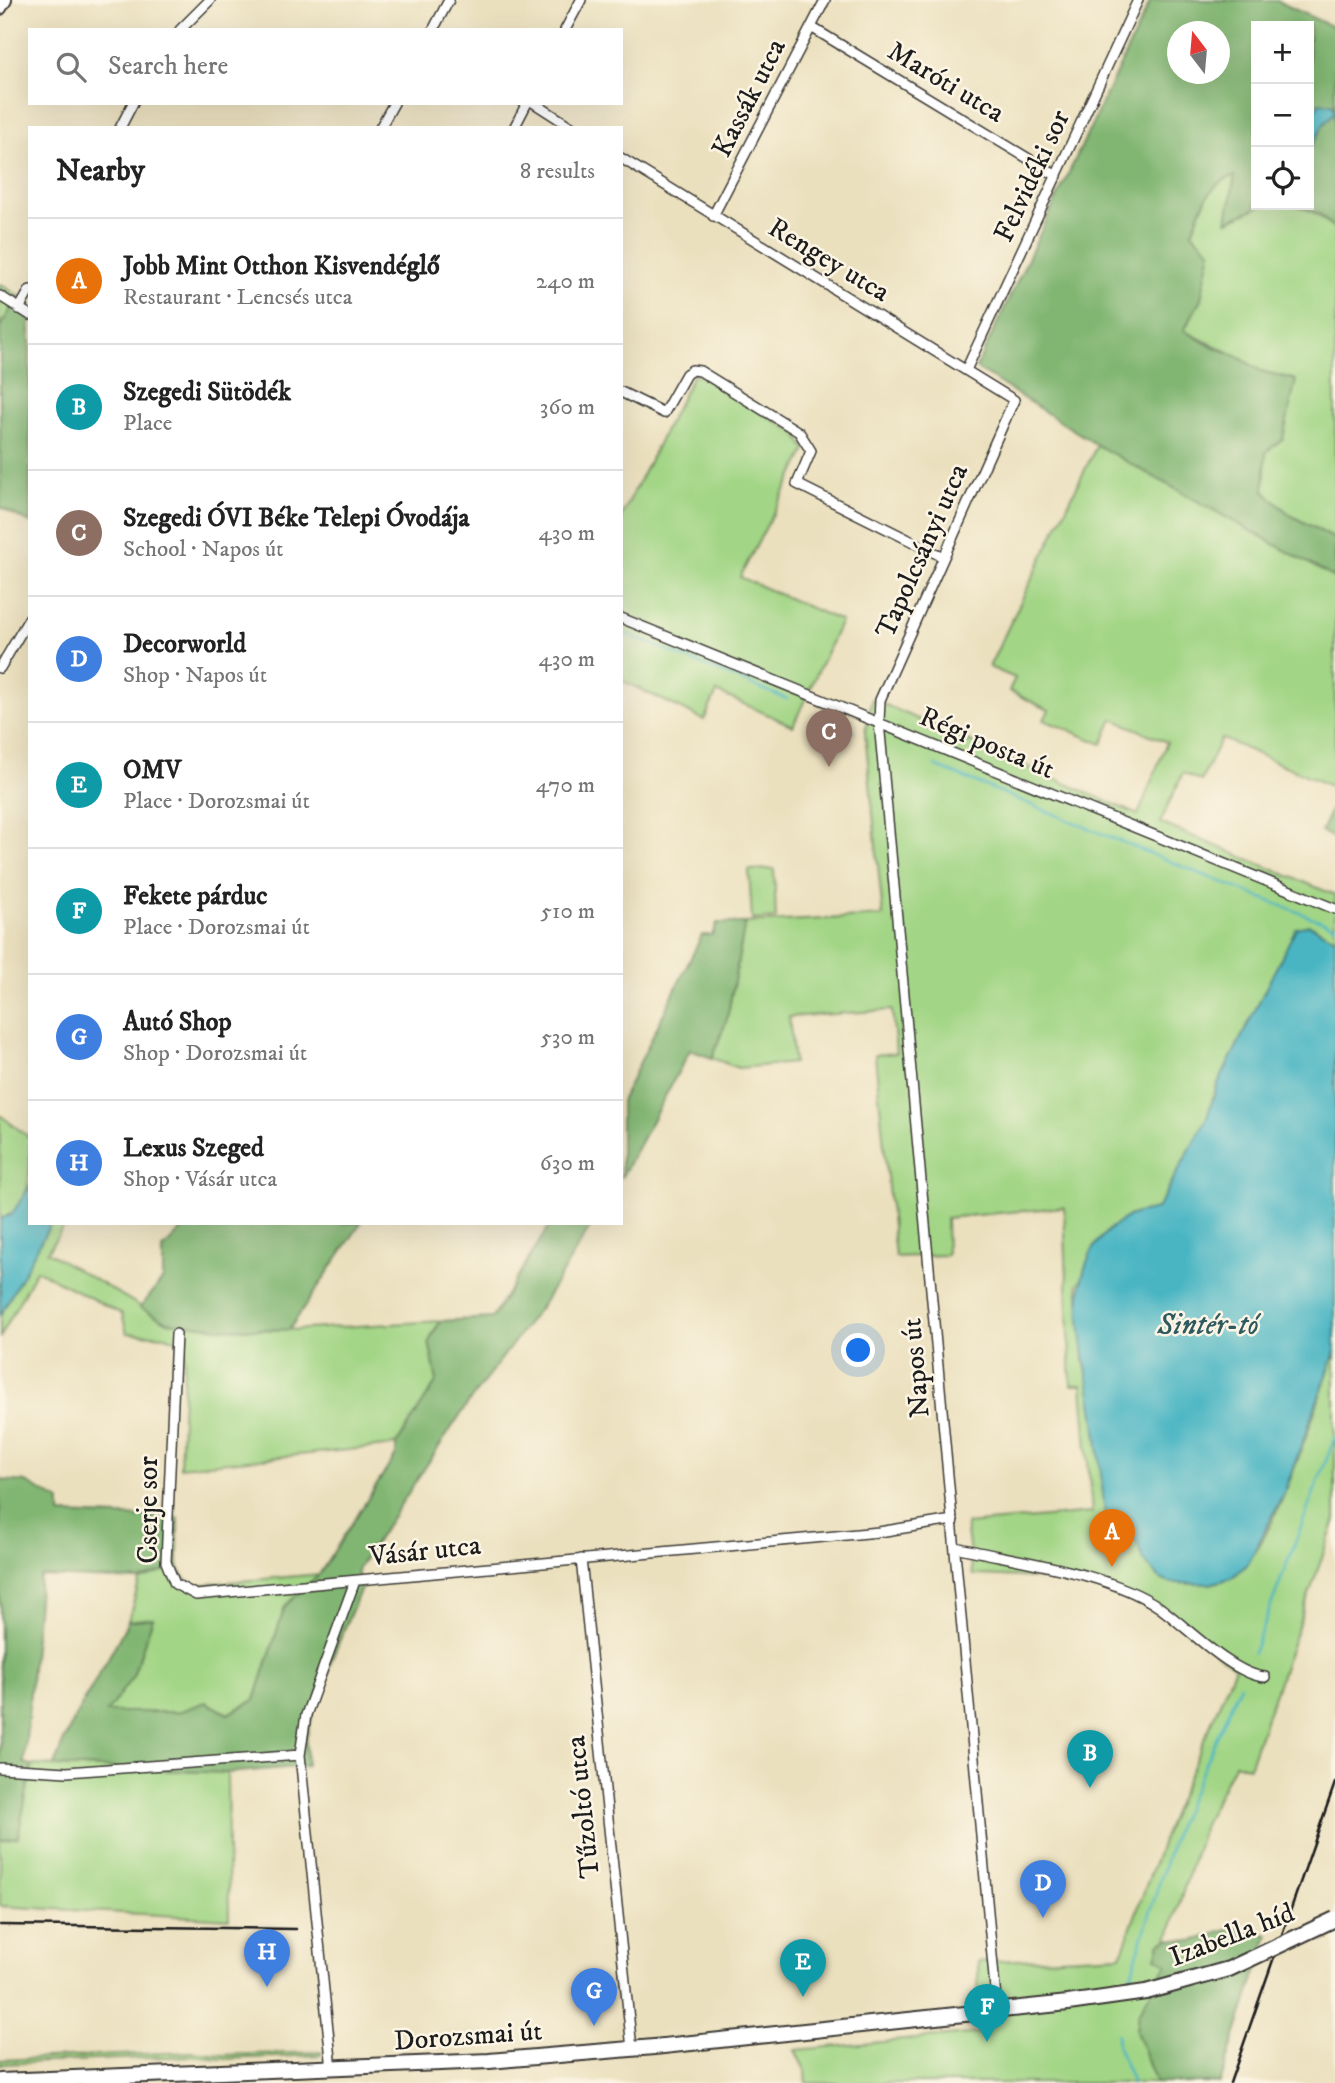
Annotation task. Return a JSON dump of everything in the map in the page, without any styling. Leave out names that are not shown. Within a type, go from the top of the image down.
[{"type":"main road","name":"Izabella híd","points":[[1146,1992],[1229,1969],[1335,1919]]},
{"type":"main road","name":"Dorozsmai út","points":[[0,2081],[332,2069],[632,2049],[1146,1992]]},
{"type":"street","points":[[0,8],[5,0]]},
{"type":"street","points":[[182,28],[210,0]]},
{"type":"street","points":[[434,28],[449,0]]},
{"type":"street","points":[[566,28],[581,0]]},
{"type":"street","name":"Kassák utca","points":[[713,216],[825,0]]},
{"type":"street","name":"Felvidéki sor","points":[[966,370],[1138,0]]},
{"type":"street","name":"Maróti utca","points":[[811,27],[1058,176]]},
{"type":"street","points":[[121,126],[132,105]]},
{"type":"street","points":[[381,126],[393,105]]},
{"type":"street","points":[[515,126],[526,105]]},
{"type":"street","points":[[537,105],[570,126]]},
{"type":"street","name":"Rengey utca","points":[[623,159],[1014,400]]},
{"type":"street","points":[[19,309],[28,293]]},
{"type":"street","points":[[0,296],[28,314]]},
{"type":"street","points":[[623,393],[664,413],[686,374],[692,370],[700,371],[799,432],[811,451],[797,484],[943,557]]},
{"type":"street","name":"Tapolcsányi utca","points":[[879,722],[880,700],[1014,400]]},
{"type":"street","name":"Régi posta út","points":[[623,619],[879,722],[1054,797],[1335,909]]},
{"type":"street","points":[[0,668],[28,620]]},
{"type":"street","name":"Napos út","points":[[879,722],[997,2010]]},
{"type":"street","name":"Cserje sor","points":[[176,1334],[166,1562],[172,1580],[185,1592],[202,1596],[355,1581]]},
{"type":"street","name":"Vásár utca","points":[[332,2069],[300,1755],[306,1716],[355,1581],[879,1532],[953,1520]]},
{"type":"street","points":[[955,1547],[1118,1585],[1155,1604],[1260,1677]]},
{"type":"street","name":"Tűzoltó utca","points":[[581,1559],[632,2049]]},
{"type":"street","points":[[0,1768],[66,1772],[300,1755]]},
{"type":"green space","points":[[1151,0],[1275,0],[1335,28],[1335,230],[1320,214],[1309,210],[1314,210],[1314,21],[1251,21],[1252,210],[1227,221],[1235,176],[1218,184],[1207,198],[1192,233],[1211,251],[1201,299],[1184,330],[1261,371],[1296,380],[1283,439],[1266,452],[1264,491],[1290,515],[1335,539],[1335,578],[1097,445],[976,368]]},
{"type":"green space","points":[[1235,176],[1228,221],[1252,210],[1308,210],[1335,230],[1335,539],[1290,515],[1264,491],[1266,452],[1296,380],[1261,371],[1235,355],[1184,331],[1201,299],[1192,233],[1206,198],[1221,179]]},
{"type":"green space","points":[[0,284],[19,296],[0,327]]},
{"type":"green space","points":[[19,296],[28,302],[28,522],[0,507],[0,327]]},
{"type":"green space","points":[[694,373],[796,433],[806,450],[740,577],[841,621],[793,726],[717,692],[704,720],[623,681],[623,513]]},
{"type":"green space","points":[[1097,445],[1335,578],[1335,788],[1221,738],[1201,781],[1183,773],[1160,823],[1335,895],[1335,938],[1309,925],[1217,1086],[1206,1120],[1157,1209],[1128,1216],[1078,1284],[1084,1361],[1125,1532],[1188,1584],[1199,1584],[1230,1578],[1246,1565],[1262,1541],[1292,1476],[1335,1352],[1335,1520],[1249,1767],[1235,1763],[1205,1822],[1168,1939],[1159,1944],[1167,1964],[1138,2014],[1136,2031],[1156,2083],[807,2083],[806,2072],[795,2050],[979,2033],[978,1962],[1121,1955],[1169,1822],[1235,1667],[1173,1620],[1133,1598],[1065,1582],[973,1575],[966,1524],[1092,1513],[1082,1385],[1071,1385],[1064,1207],[946,1218],[947,1255],[895,1257],[875,1055],[896,1053],[892,1010],[789,1017],[794,1063],[738,1068],[712,1058],[727,1019],[745,923],[883,916],[865,732],[872,699],[1138,815],[1167,742],[1113,719],[1102,744],[1044,720],[1049,710],[1009,691],[1015,678],[989,667]]},
{"type":"green space","points":[[1335,801],[1335,839],[1321,831]]},
{"type":"green space","points":[[774,869],[776,918],[752,920],[749,870]]},
{"type":"green space","points":[[717,923],[745,923],[727,1019],[712,1058],[690,1050],[623,1174],[623,1097],[702,935],[712,935]]},
{"type":"green space","points":[[0,1115],[28,1136],[28,1185],[19,1206],[0,1219]]},
{"type":"green space","points":[[50,1225],[65,1225],[47,1252],[168,1322],[220,1328],[289,1330],[440,1321],[429,1342],[437,1381],[396,1445],[180,1467],[185,1344],[166,1336],[127,1333],[122,1314],[36,1270],[0,1338],[0,1316]]},
{"type":"green space","points":[[186,1225],[360,1225],[289,1330],[220,1328],[168,1322],[140,1308],[163,1279],[163,1249]]},
{"type":"green space","points":[[550,1225],[592,1225],[544,1302],[466,1406],[357,1570],[361,1588],[318,1693],[306,1740],[307,1766],[227,1773],[54,1766],[79,1710],[128,1621],[153,1618],[133,1676],[107,1712],[178,1712],[206,1702],[228,1714],[255,1700],[285,1606],[320,1573],[396,1455],[396,1445],[437,1381],[429,1342],[440,1321],[492,1318]]},
{"type":"green space","points":[[0,1480],[26,1482],[60,1501],[60,1514],[178,1518],[178,1566],[140,1580],[40,1576],[24,1763],[32,1765],[18,1837],[0,1840]]},
{"type":"green space","points":[[178,1566],[184,1578],[195,1585],[320,1574],[285,1606],[255,1700],[228,1714],[206,1702],[178,1712],[106,1712],[133,1676],[152,1619],[128,1621],[140,1580]]},
{"type":"green space","points":[[32,1765],[227,1773],[229,1919],[0,1906],[0,1840],[18,1837]]},
{"type":"green space","points":[[1236,1927],[1268,1935],[1220,2083],[1156,2083],[1136,2031],[1138,2014],[1167,1964],[1156,1957],[1160,1943],[1168,1939],[1193,1941]]},
{"type":"green space","points":[[191,2052],[222,2055],[322,2052],[321,2055],[222,2059],[190,2056],[0,2064],[0,2060]]},
{"type":"water","points":[[1319,103],[1332,104],[1335,112],[1323,125],[1314,142],[1314,112]]},
{"type":"water","name":"Sintér-tó","points":[[1309,925],[1335,938],[1335,1352],[1285,1491],[1248,1564],[1231,1578],[1210,1584],[1170,1583],[1160,1579],[1143,1560],[1137,1543],[1125,1532],[1106,1526],[1095,1423],[1081,1331],[1082,1278],[1090,1255],[1104,1234],[1130,1215],[1157,1209],[1206,1120],[1217,1086],[1296,928]]},
{"type":"water","points":[[28,1189],[28,1225],[50,1225],[0,1316],[0,1219],[11,1215]]},
{"type":"waterway","points":[[623,633],[787,699]]},
{"type":"waterway","points":[[817,714],[853,731]]},
{"type":"waterway","points":[[935,766],[1335,926]]},
{"type":"waterway","points":[[1253,1653],[1335,1437]]},
{"type":"waterway","points":[[1130,1978],[1176,1829],[1240,1685]]},
{"type":"waterway","points":[[1117,2034],[1118,2047],[1133,2083]]},
{"type":"railway","points":[[1230,2083],[1335,1783]]},
{"type":"railway","points":[[0,1925],[296,1929]]},
{"type":"place","name":"Szegedi ÓVI Béke Telepi Óvodája","points":[[829,767]]},
{"type":"place","name":"Jobb Mint Otthon Kisvendéglő","points":[[1112,1567]]},
{"type":"place","name":"Szegedi Sütödék","points":[[1090,1788]]},
{"type":"place","name":"Decorworld","points":[[1043,1918]]},
{"type":"place","name":"Lexus Szeged","points":[[267,1987]]},
{"type":"place","name":"OMV","points":[[803,1997]]},
{"type":"place","name":"Autó Shop","points":[[594,2026]]},
{"type":"place","name":"Fekete párduc","points":[[987,2042]]}]
